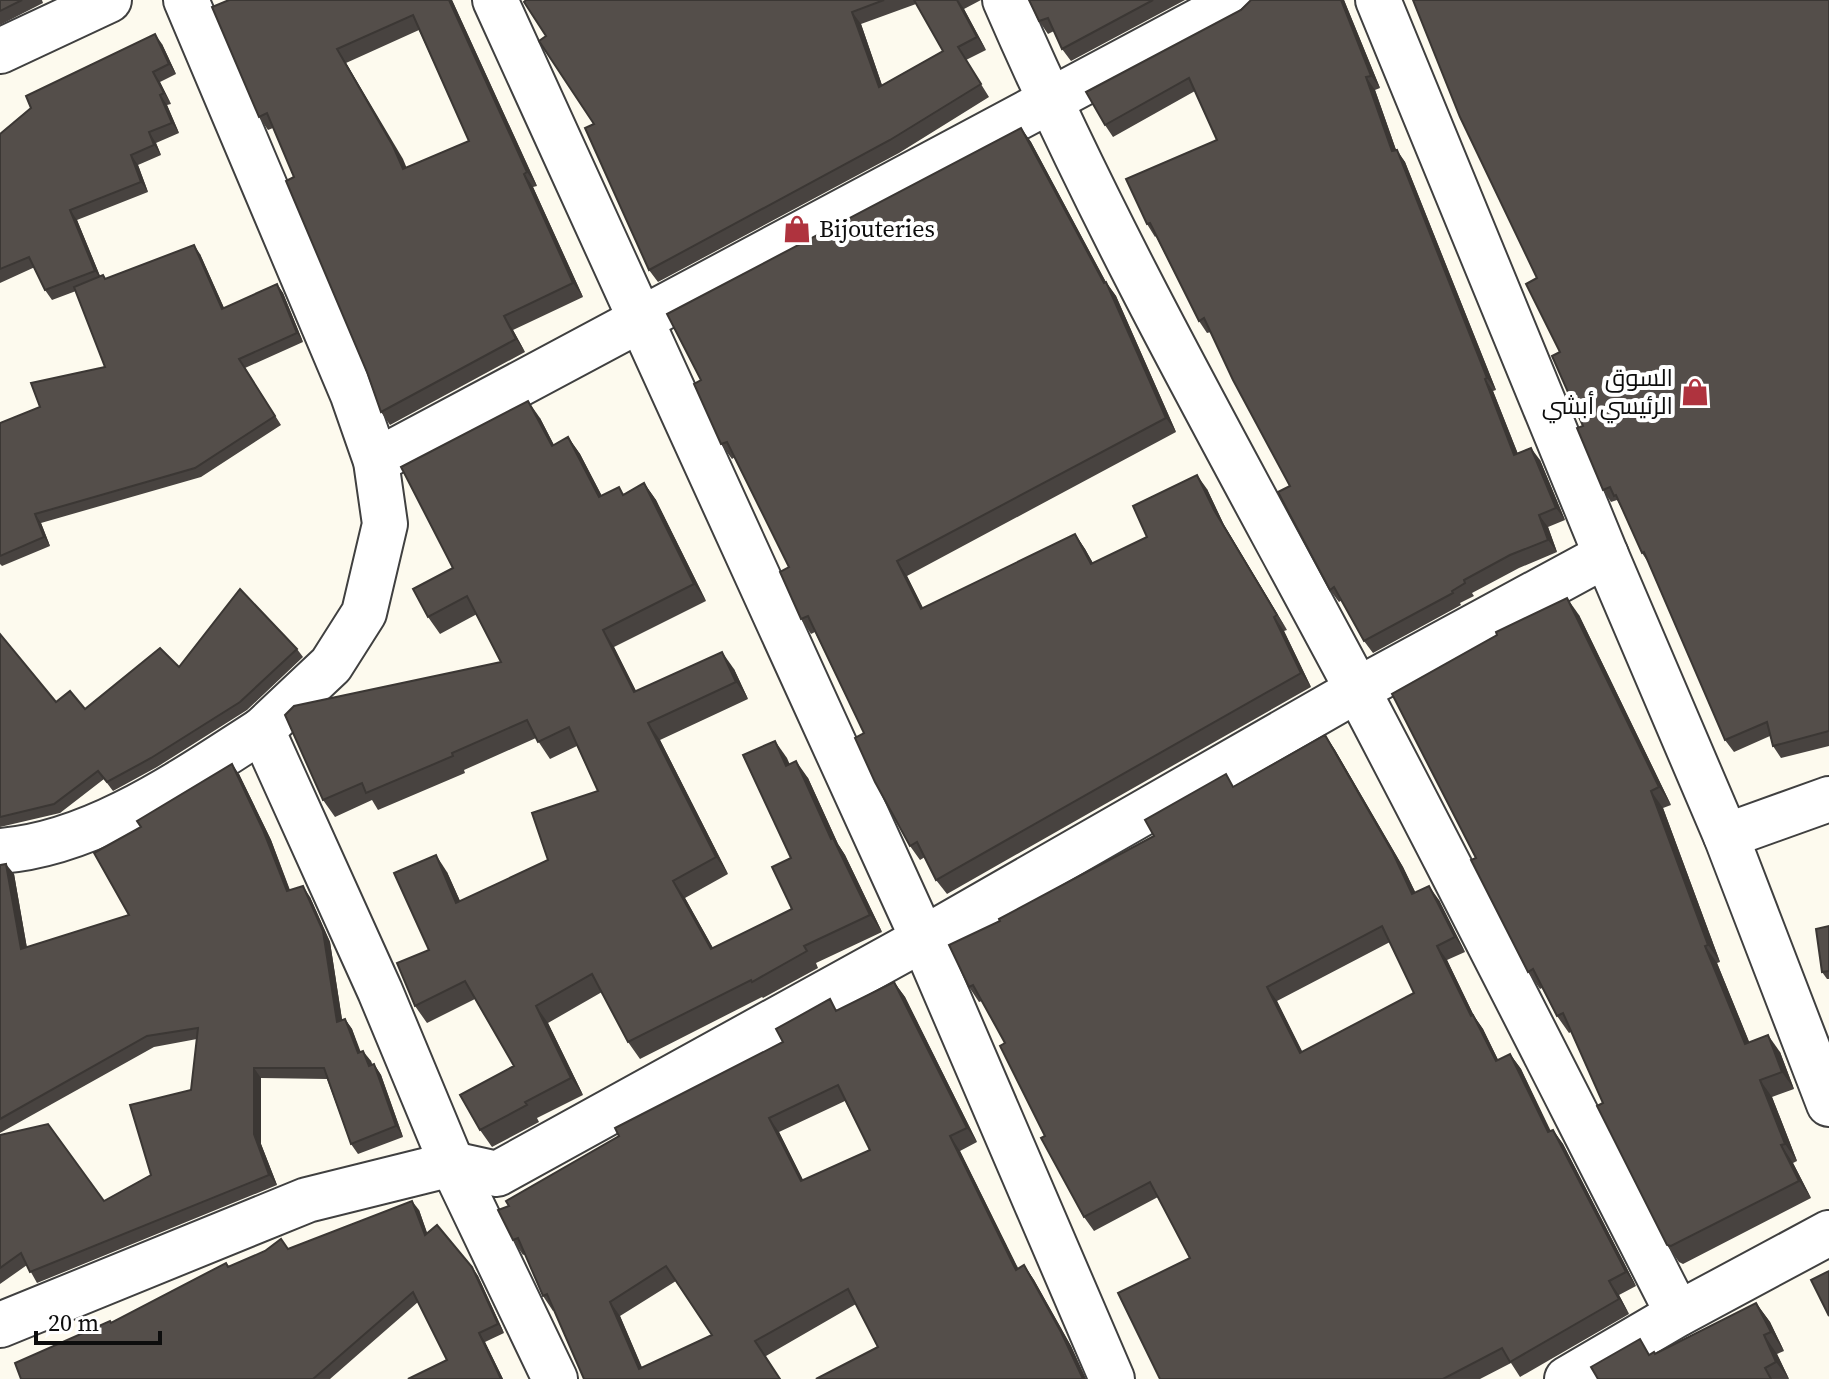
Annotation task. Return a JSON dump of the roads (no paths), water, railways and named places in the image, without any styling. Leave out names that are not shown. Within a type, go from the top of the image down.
[{"type":"street","points":[[0,51],[109,0]]},
{"type":"street","points":[[0,851],[26,849],[88,828],[147,803],[262,730],[331,665],[364,613],[385,524],[376,461],[353,395],[186,0]]},
{"type":"street","points":[[495,0],[923,939],[1112,1379]]},
{"type":"street","points":[[1005,0],[1048,100],[1135,277],[1357,690],[1678,1314]]},
{"type":"street","points":[[376,461],[1238,0]]},
{"type":"street","points":[[1378,0],[1606,555],[1726,836],[1829,1104]]},
{"type":"street","points":[[0,1325],[307,1200],[452,1164],[497,1174],[923,939],[1357,690],[1606,555]]},
{"type":"street","points":[[262,730],[380,991],[452,1164],[555,1379]]},
{"type":"street","points":[[1726,836],[1829,799]]},
{"type":"street","points":[[1567,1379],[1678,1314],[1829,1233]]},
{"type":"place","name":"Bijouteries","points":[[797,229]]},
{"type":"place","name":"السوق الرئيسي أبشي","points":[[1695,392]]}]
